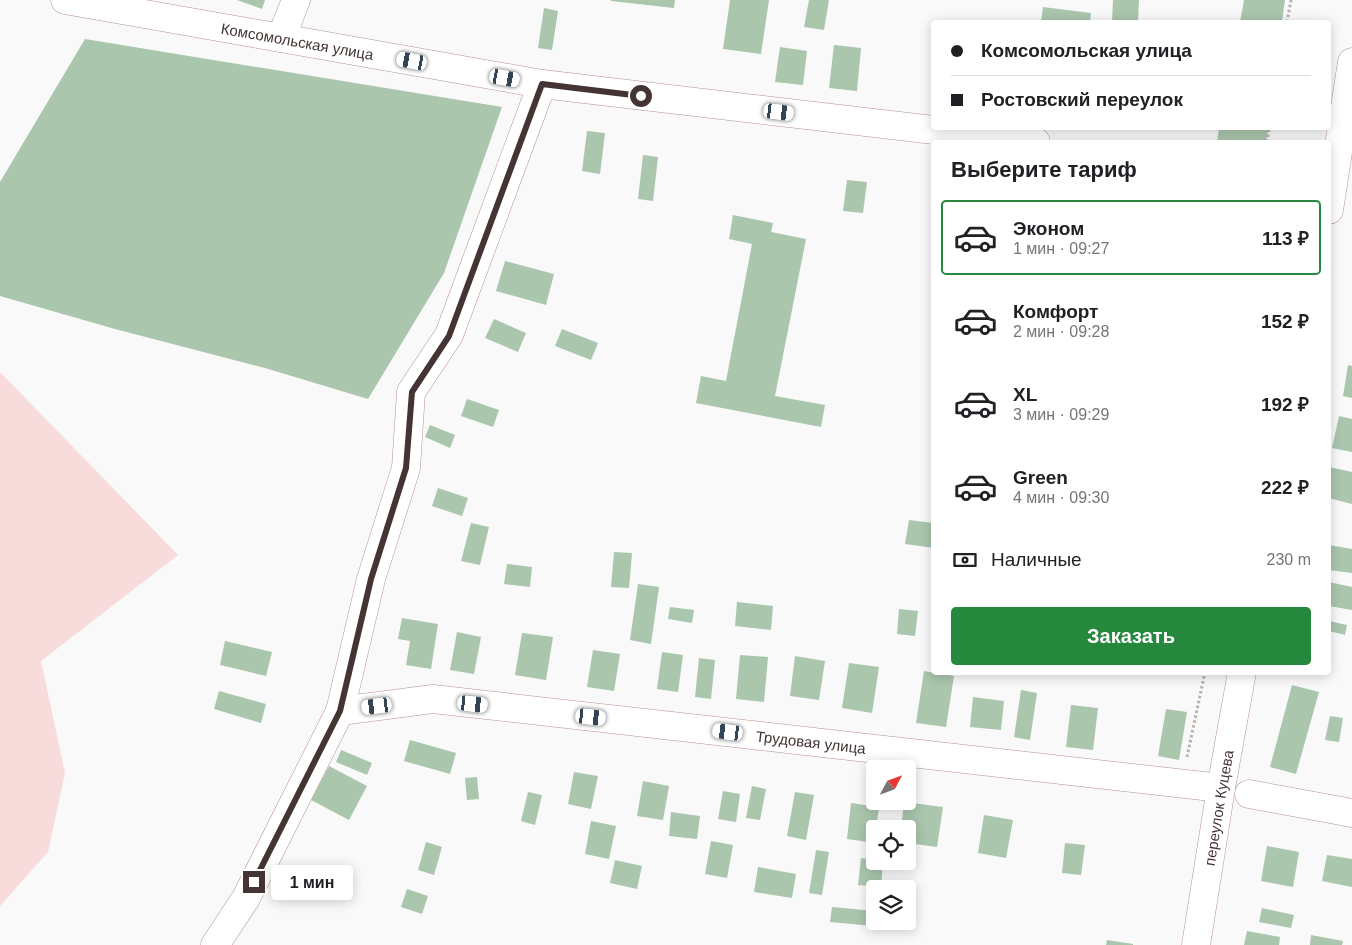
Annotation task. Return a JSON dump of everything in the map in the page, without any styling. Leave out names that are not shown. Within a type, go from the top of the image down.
[{"type":"street","name":"Комсомольская улица","points":[[65,0],[542,84],[931,130]]},
{"type":"street","points":[[281,38],[296,0]]},
{"type":"street","points":[[1331,203],[1338,178],[1352,62]]},
{"type":"street","points":[[215,945],[246,898],[340,711],[371,579],[406,468],[412,392],[449,336],[542,84]]},
{"type":"street","name":"Комсомольская улица","points":[[934,130],[1019,140]]},
{"type":"street","name":"переулок Куцева","points":[[1196,945],[1241,675]]},
{"type":"street","name":"Трудовая улица","points":[[340,711],[433,699],[1221,788]]},
{"type":"street","points":[[1248,794],[1352,813]]},
{"type":"path","points":[[1288,20],[1291,0]]},
{"type":"shaded area","points":[[0,372],[178,555],[41,661],[65,773],[48,852],[0,906]]},
{"type":"building","points":[[237,0],[265,0],[262,9]]},
{"type":"building","points":[[611,0],[675,0],[674,8]]},
{"type":"building","points":[[730,0],[769,0],[761,54],[723,49]]},
{"type":"building","points":[[809,0],[829,0],[824,30],[804,27]]},
{"type":"building","points":[[1113,0],[1139,0],[1138,20],[1112,20]]},
{"type":"building","points":[[1244,0],[1285,0],[1282,20],[1240,20]]},
{"type":"building","points":[[1043,7],[1091,13],[1090,20],[1041,20]]},
{"type":"building","points":[[544,8],[558,11],[552,50],[538,48]]},
{"type":"building","points":[[85,39],[502,107],[444,273],[368,399],[265,368],[115,329],[0,296],[0,182]]},
{"type":"building","points":[[834,45],[861,48],[857,91],[829,88]]},
{"type":"building","points":[[780,47],[807,51],[803,85],[775,82]]},
{"type":"building","points":[[1219,130],[1268,130],[1266,140],[1217,140]]},
{"type":"building","points":[[587,131],[605,133],[600,174],[582,171]]},
{"type":"building","points":[[643,155],[658,157],[653,201],[638,199]]},
{"type":"building","points":[[847,180],[867,182],[863,213],[843,211]]},
{"type":"building","points":[[733,215],[773,223],[771,232],[806,239],[775,396],[825,405],[821,427],[696,403],[701,376],[726,381],[752,244],[729,239]]},
{"type":"building","points":[[505,261],[554,274],[546,305],[496,291]]},
{"type":"building","points":[[494,319],[526,333],[518,352],[485,338]]},
{"type":"building","points":[[562,329],[598,343],[591,360],[555,346]]},
{"type":"building","points":[[1348,365],[1352,366],[1352,398],[1343,396]]},
{"type":"building","points":[[467,399],[499,410],[493,427],[461,416]]},
{"type":"building","points":[[1339,416],[1352,419],[1352,452],[1332,448]]},
{"type":"building","points":[[430,425],[455,435],[450,448],[425,437]]},
{"type":"building","points":[[1331,467],[1352,472],[1352,504],[1331,499]]},
{"type":"building","points":[[438,488],[468,498],[462,516],[432,506]]},
{"type":"building","points":[[909,520],[931,523],[931,548],[905,544]]},
{"type":"building","points":[[471,523],[489,527],[480,565],[461,561]]},
{"type":"building","points":[[1331,545],[1352,549],[1352,573],[1331,570]]},
{"type":"building","points":[[614,552],[632,553],[629,588],[611,587]]},
{"type":"building","points":[[507,564],[532,567],[530,587],[504,584]]},
{"type":"building","points":[[1331,582],[1352,587],[1352,610],[1331,606]]},
{"type":"building","points":[[638,584],[659,587],[651,644],[630,640]]},
{"type":"building","points":[[737,602],[773,606],[771,630],[735,626]]},
{"type":"building","points":[[670,607],[694,610],[692,623],[668,619]]},
{"type":"building","points":[[899,609],[918,611],[915,636],[897,634]]},
{"type":"building","points":[[402,618],[438,624],[431,669],[406,665],[410,641],[398,639]]},
{"type":"building","points":[[1331,621],[1347,625],[1345,635],[1331,632]]},
{"type":"building","points":[[457,632],[481,637],[474,674],[450,670]]},
{"type":"building","points":[[522,633],[553,637],[546,680],[515,675]]},
{"type":"building","points":[[225,641],[272,652],[266,676],[220,665]]},
{"type":"building","points":[[593,650],[620,654],[614,691],[587,687]]},
{"type":"building","points":[[662,652],[683,655],[678,692],[657,689]]},
{"type":"building","points":[[740,655],[768,657],[764,702],[736,699]]},
{"type":"building","points":[[795,656],[825,661],[819,700],[790,696]]},
{"type":"building","points":[[699,658],[715,660],[711,699],[695,697]]},
{"type":"building","points":[[849,663],[879,667],[872,713],[842,708]]},
{"type":"building","points":[[924,671],[931,672],[931,675],[954,676],[946,727],[916,723]]},
{"type":"building","points":[[1292,685],[1319,692],[1296,774],[1270,767]]},
{"type":"building","points":[[1021,690],[1037,693],[1030,740],[1014,737]]},
{"type":"building","points":[[219,691],[266,704],[261,723],[214,709]]},
{"type":"building","points":[[973,697],[1004,701],[1001,730],[970,727]]},
{"type":"building","points":[[1071,705],[1098,708],[1093,750],[1066,747]]},
{"type":"building","points":[[1166,709],[1187,712],[1179,760],[1158,756]]},
{"type":"building","points":[[1330,716],[1343,718],[1339,742],[1325,740]]},
{"type":"building","points":[[410,740],[456,753],[450,774],[404,761]]},
{"type":"building","points":[[341,750],[372,763],[367,775],[336,762]]},
{"type":"building","points":[[329,766],[367,786],[349,820],[311,800]]},
{"type":"building","points":[[574,772],[598,776],[591,809],[568,804]]},
{"type":"building","points":[[477,777],[479,799],[467,800],[465,778]]},
{"type":"building","points":[[643,781],[669,786],[663,820],[637,816]]},
{"type":"building","points":[[752,786],[766,789],[760,820],[746,818]]},
{"type":"building","points":[[723,791],[740,794],[736,822],[718,819]]},
{"type":"building","points":[[528,792],[542,795],[535,825],[521,821]]},
{"type":"building","points":[[795,792],[814,795],[806,840],[787,836]]},
{"type":"building","points":[[851,803],[866,805],[866,810],[879,810],[877,820],[866,820],[866,842],[847,839]]},
{"type":"building","points":[[916,804],[943,807],[937,847],[916,844],[916,820],[902,820],[903,810],[916,810]]},
{"type":"building","points":[[671,812],[700,816],[697,839],[669,836]]},
{"type":"building","points":[[984,815],[1013,820],[1006,858],[978,853]]},
{"type":"building","points":[[591,821],[616,826],[609,859],[585,854]]},
{"type":"building","points":[[711,841],[733,845],[727,878],[705,874]]},
{"type":"building","points":[[426,842],[442,847],[434,875],[418,870]]},
{"type":"building","points":[[1065,843],[1085,845],[1081,875],[1062,873]]},
{"type":"building","points":[[1267,846],[1299,852],[1293,887],[1261,881]]},
{"type":"building","points":[[816,850],[829,852],[822,895],[809,893]]},
{"type":"building","points":[[1327,855],[1352,859],[1352,887],[1322,881]]},
{"type":"building","points":[[861,858],[866,859],[866,870],[882,870],[882,880],[866,880],[866,886],[858,885]]},
{"type":"building","points":[[615,860],[642,866],[637,889],[610,883]]},
{"type":"building","points":[[758,867],[796,874],[792,898],[754,892]]},
{"type":"building","points":[[407,889],[428,896],[422,914],[401,907]]},
{"type":"building","points":[[832,907],[866,910],[866,925],[830,922]]},
{"type":"building","points":[[1262,908],[1294,915],[1291,928],[1259,922]]},
{"type":"building","points":[[1247,931],[1280,937],[1279,945],[1244,945]]},
{"type":"building","points":[[1311,935],[1343,941],[1342,945],[1310,945]]},
{"type":"building","points":[[1107,940],[1133,944],[1133,945],[1106,945]]},
{"type":"route","points":[[254,882],[340,711],[371,579],[406,468],[412,392],[449,336],[542,84],[641,96]]}]
